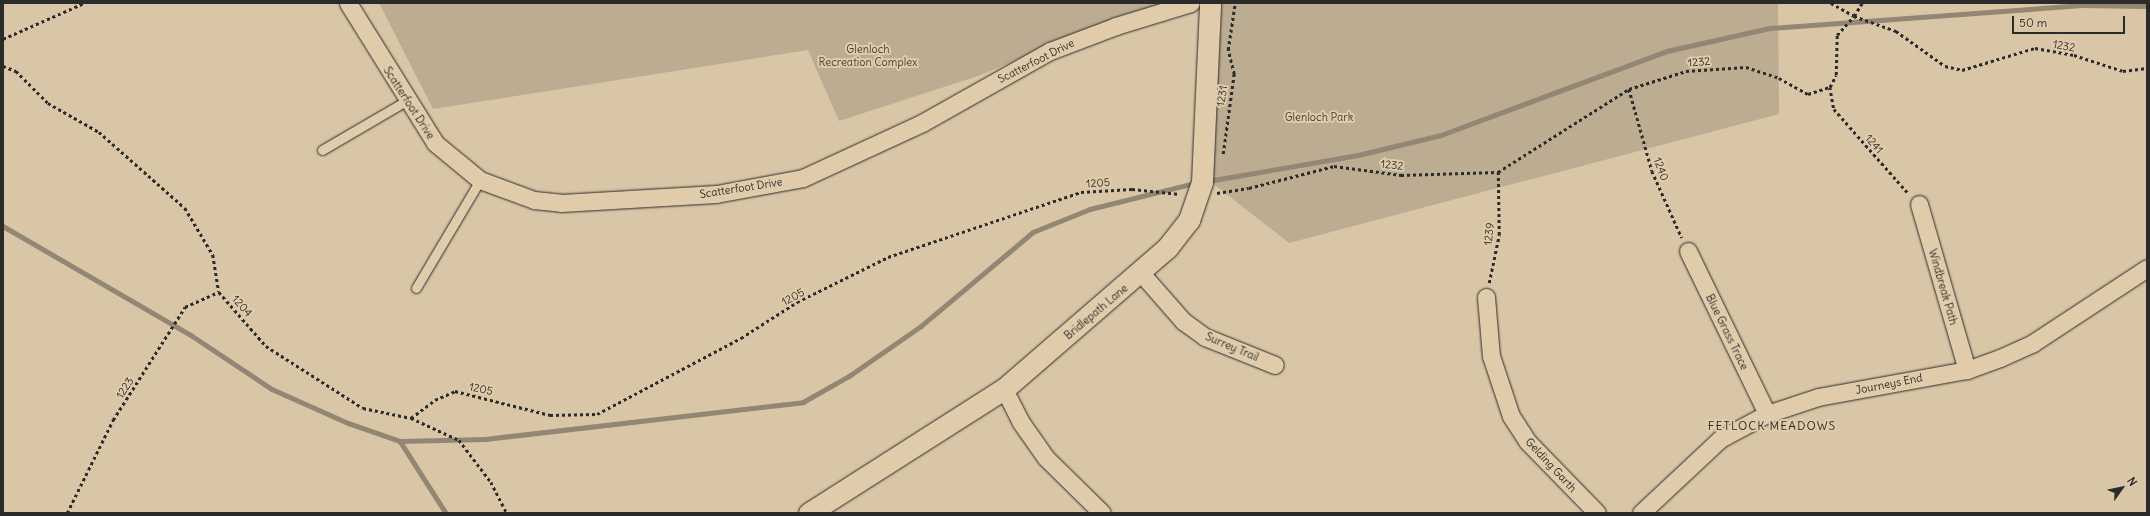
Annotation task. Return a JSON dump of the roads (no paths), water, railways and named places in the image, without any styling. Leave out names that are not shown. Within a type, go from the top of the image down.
[{"type":"street","name":"Scatterfoot Drive","points":[[348,3],[406,101],[436,143],[480,180],[534,200],[561,204],[716,194],[803,178],[922,123],[1050,51],[1116,26],[1191,3]]},
{"type":"street","name":"Bridlepath Lane","points":[[809,513],[1004,389],[1141,273],[1168,248],[1189,220],[1208,185],[1210,3]]},
{"type":"street","name":"Windbreak Path","points":[[1919,204],[1967,370]]},
{"type":"street","name":"Blue Grass Trace","points":[[1688,251],[1767,414]]},
{"type":"street","name":"Journeys End","points":[[1641,513],[1720,439],[1767,414],[1818,398],[1967,370],[2033,342],[2147,268]]},
{"type":"street","name":"Surrey Trail","points":[[1141,273],[1183,321],[1205,337],[1276,365]]},
{"type":"street","name":"Gelding Garth","points":[[1486,297],[1491,356],[1511,416],[1527,442],[1597,513]]},
{"type":"street","points":[[1004,389],[1020,421],[1046,458],[1102,513]]},
{"type":"lane","points":[[322,150],[406,101]]},
{"type":"lane","points":[[416,288],[480,180]]},
{"type":"waterway","points":[[1208,181],[1358,155],[1441,135],[1667,51],[1770,28],[2081,5],[2147,6]]},
{"type":"waterway","points":[[3,226],[191,335],[272,389],[348,423],[400,441],[485,439],[803,402],[849,376],[921,326],[1033,232],[1090,209],[1195,183]]},
{"type":"waterway","points":[[400,441],[446,513]]},
{"type":"district","name":"FETLOCK MEADOWS","points":[[1772,426]]},
{"type":"park label","name":"Glenloch Recreation Complex","points":[[868,56]]},
{"type":"park label","name":"Glenloch Park","points":[[1319,117]]}]
